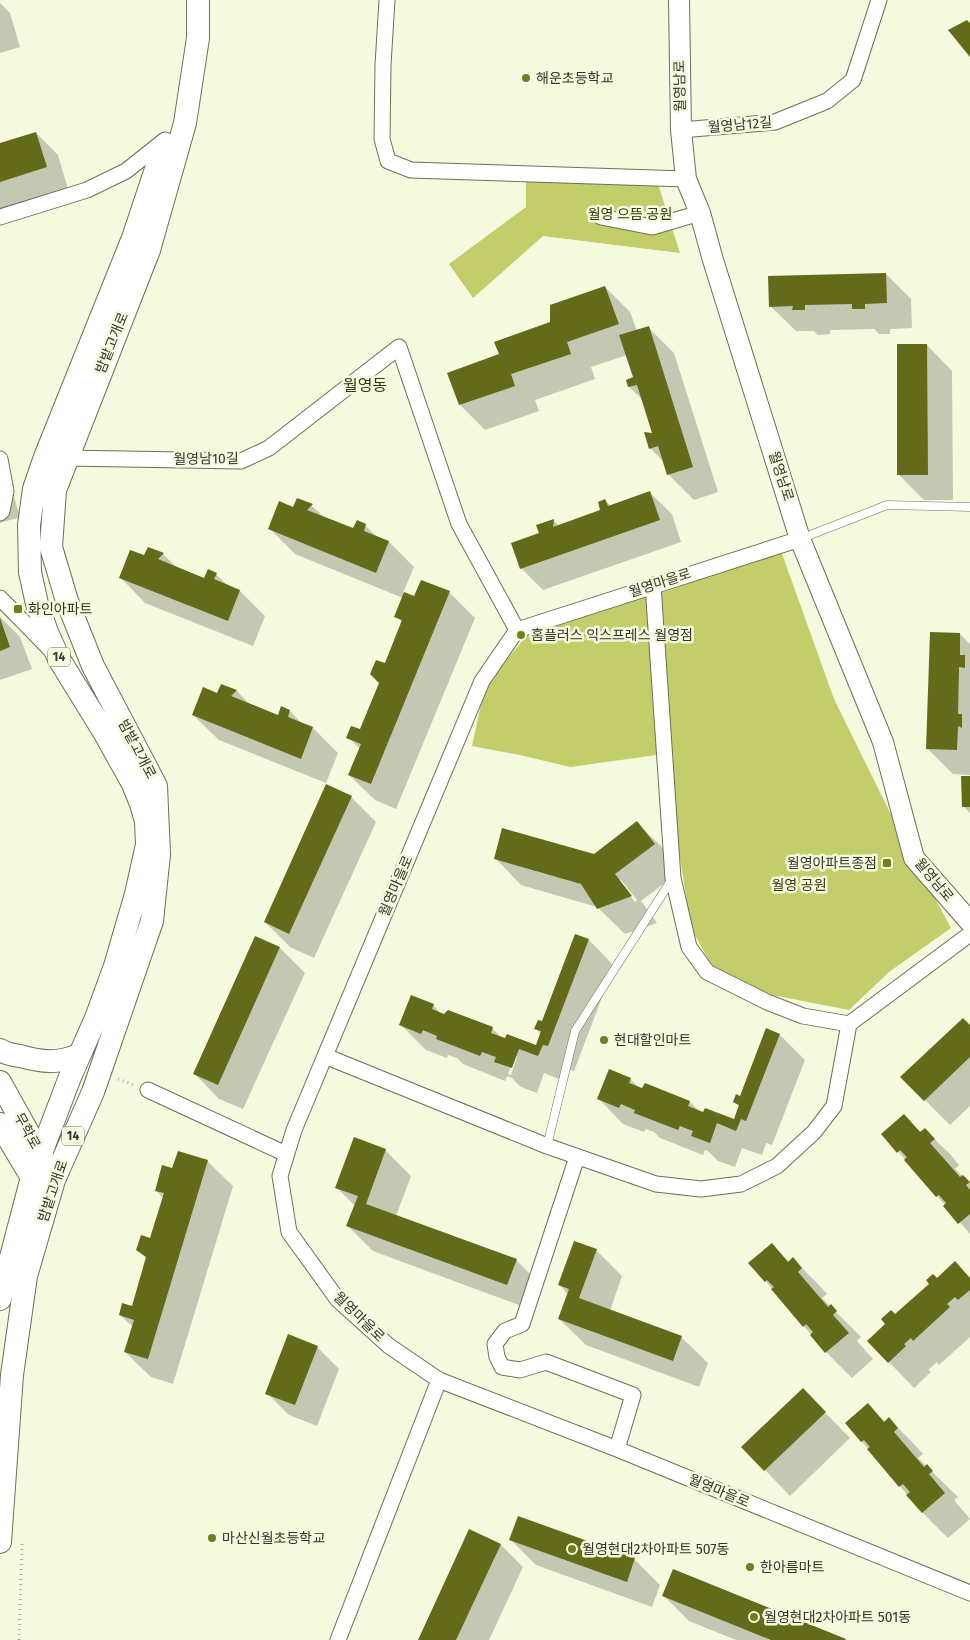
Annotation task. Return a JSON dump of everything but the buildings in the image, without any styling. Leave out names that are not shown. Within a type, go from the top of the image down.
[{"type":"main road","name":"밤밭고개로","points":[[0,1299],[32,1177],[115,966],[136,894],[146,852],[147,838],[144,813],[133,784],[60,658],[40,616],[30,572],[29,525],[34,490],[45,457],[133,238],[167,139],[177,99],[188,0]]},
{"type":"main road","name":"밤밭고개로","points":[[0,1542],[12,1375],[26,1276],[54,1180],[92,1092],[152,922],[159,854],[156,786],[93,666],[66,600],[51,547],[55,490],[66,458],[150,250],[185,123],[198,38],[198,0]]},
{"type":"main road","name":"월영남로","points":[[679,0],[681,130],[686,179],[700,213],[712,260],[800,538],[883,742],[914,858],[970,922]]},
{"type":"main road","points":[[0,1050],[36,1061],[50,1062],[66,1060],[79,1055]]},
{"type":"main road","name":"무학로","points":[[0,1082],[54,1180]]},
{"type":"main road","name":"무학로","points":[[0,1124],[47,1204]]},
{"type":"street","points":[[387,0],[383,65],[382,139],[388,161],[411,170],[686,179]]},
{"type":"street","name":"월영남12길","points":[[681,130],[775,122],[827,101],[853,80],[879,0]]},
{"type":"street","points":[[0,217],[88,190],[126,171],[167,139]]},
{"type":"street","points":[[601,217],[652,227],[700,213]]},
{"type":"street","name":"월영남10길","points":[[66,458],[241,461],[269,448],[399,347],[459,524],[517,630]]},
{"type":"street","points":[[0,459],[6,491],[0,513]]},
{"type":"street","name":"월영마을로","points":[[800,538],[517,630],[482,681],[294,1130],[280,1176],[289,1232],[338,1300],[389,1346],[439,1380],[617,1449],[970,1593]]},
{"type":"street","points":[[653,586],[674,878],[689,947],[707,972],[767,1002],[803,1016],[849,1024]]},
{"type":"street","points":[[0,598],[60,658]]},
{"type":"street","points":[[324,1056],[547,1146],[656,1184],[701,1189],[741,1184],[776,1166],[814,1132],[834,1106],[849,1024],[970,934]]},
{"type":"street","points":[[148,1090],[286,1154]]},
{"type":"street","points":[[577,1156],[522,1324],[505,1331],[495,1344],[497,1357],[502,1367],[520,1370],[546,1362],[633,1395],[617,1449]]},
{"type":"street","points":[[338,1640],[439,1380]]},
{"type":"lane","points":[[800,538],[887,505],[970,507]]},
{"type":"lane","points":[[547,1146],[576,1031],[674,878]]},
{"type":"path","points":[[115,1078],[148,1090]]},
{"type":"path","points":[[19,1640],[22,1533]]},
{"type":"green space","name":"월영 으뜸 공원","points":[[526,176],[658,184],[680,253],[543,236],[473,298],[449,264],[526,207]]},
{"type":"green space","name":"월영 공원","points":[[781,551],[834,699],[900,833],[951,928],[889,972],[849,1010],[762,993],[713,968],[691,928],[665,761],[661,593]]},
{"type":"green space","points":[[647,593],[657,755],[570,767],[472,746],[485,686],[528,634]]},
{"type":"place","name":"해운초등학교","points":[[526,78]]},
{"type":"place","name":"화인아파트","points":[[18,609]]},
{"type":"place","name":"홈플러스 익스프레스 월영점","points":[[521,635]]},
{"type":"place","name":"월영아파트종점","points":[[887,863]]},
{"type":"place","name":"현대할인마트","points":[[604,1040]]},
{"type":"place","name":"마산신월초등학교","points":[[212,1538]]},
{"type":"place","name":"월영현대2차아파트 507동","points":[[572,1549]]},
{"type":"place","name":"한아름마트","points":[[750,1567]]},
{"type":"place","name":"월영현대2차아파트 501동","points":[[754,1617]]},
{"type":"district","name":"월영동","points":[[365,385]]}]
